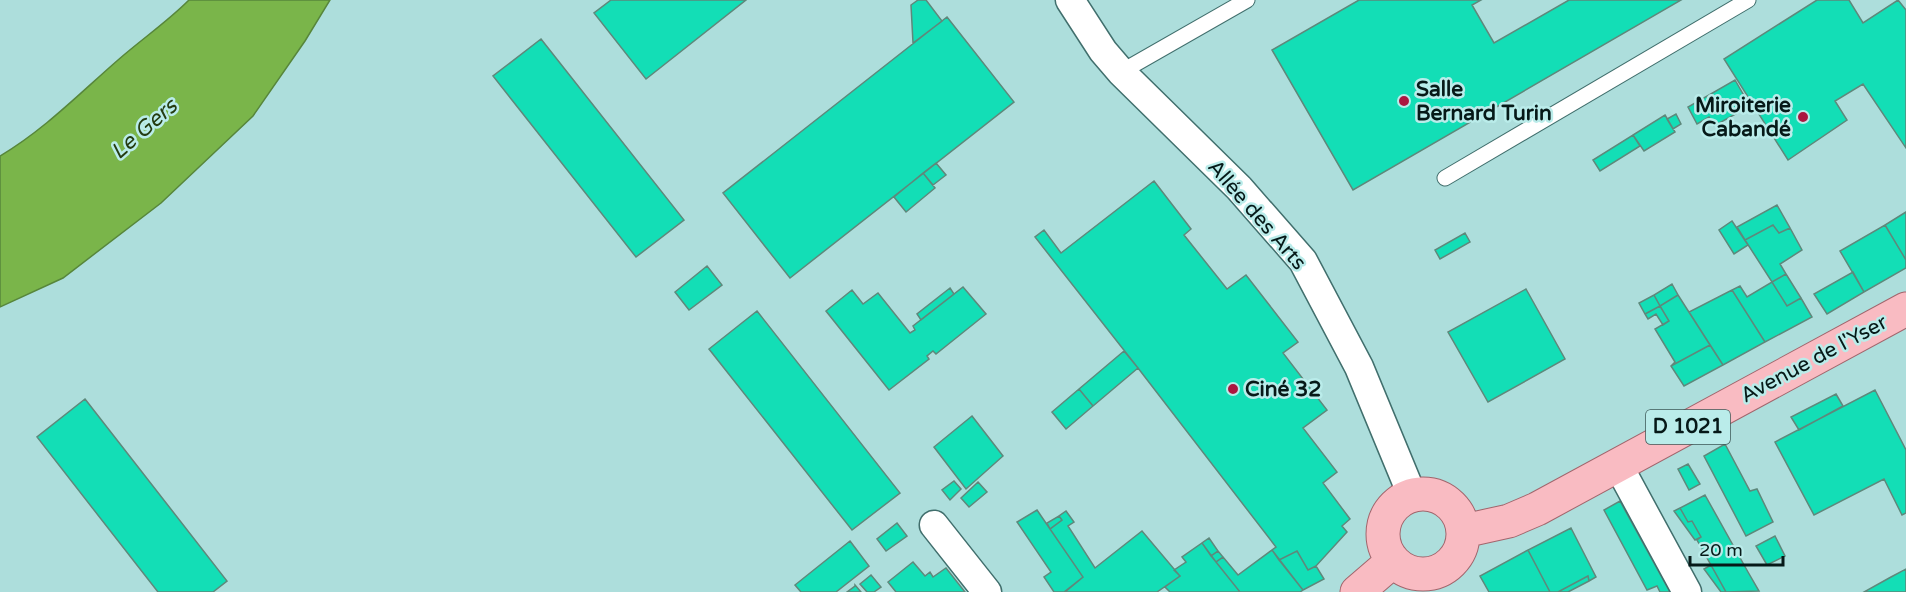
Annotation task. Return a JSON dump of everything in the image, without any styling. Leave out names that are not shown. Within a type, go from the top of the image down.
[{"type":"main road","name":"Avenue de l'Yser","points":[[1464,531],[1509,521],[1537,509],[1906,309]]},
{"type":"main road","points":[[1424,493],[1447,500],[1455,509],[1464,531],[1463,544],[1450,565],[1428,574],[1415,574],[1403,570],[1386,550],[1382,536],[1384,523],[1390,510],[1400,501],[1412,495],[1424,493]]},
{"type":"main road","points":[[1357,592],[1394,561]]},
{"type":"street","name":"Allée des Arts","points":[[1070,0],[1103,51],[1121,72],[1239,188],[1303,261],[1359,367],[1412,495]]},
{"type":"street","points":[[1618,465],[1687,592]]},
{"type":"street","points":[[934,525],[987,592]]},
{"type":"lane","points":[[1121,72],[1247,0]]},
{"type":"lane","points":[[1445,178],[1748,0]]},
{"type":"water","name":"Le Gers","points":[[189,0],[330,0],[305,41],[253,116],[161,203],[63,278],[0,307],[0,156],[47,123]]},
{"type":"building","points":[[611,0],[746,0],[646,79],[594,13]]},
{"type":"building","points":[[918,0],[926,0],[942,21],[913,43],[911,5]]},
{"type":"building","name":"Salle Bernard Turin","points":[[1359,0],[1481,0],[1472,5],[1494,43],[1569,0],[1681,0],[1353,190],[1272,50]]},
{"type":"building","points":[[1817,0],[1849,0],[1863,23],[1898,0],[1906,10],[1906,148],[1863,84],[1835,101],[1847,120],[1788,160],[1724,59]]},
{"type":"building","points":[[947,17],[1014,102],[790,278],[723,193]]},
{"type":"building","points":[[541,39],[684,220],[636,257],[493,76]]},
{"type":"building","points":[[1735,80],[1750,106],[1714,126],[1709,117],[1697,124],[1688,107]]},
{"type":"building","points":[[1676,114],[1681,124],[1673,129],[1667,119]]},
{"type":"building","points":[[1665,115],[1675,132],[1644,151],[1633,135]]},
{"type":"building","points":[[1633,135],[1640,146],[1600,171],[1593,160]]},
{"type":"building","points":[[936,163],[946,175],[933,185],[923,173]]},
{"type":"building","points":[[923,173],[935,188],[906,212],[894,197]]},
{"type":"building","name":"Ciné 32","points":[[1154,181],[1191,229],[1184,235],[1227,289],[1246,275],[1298,342],[1283,353],[1327,410],[1303,428],[1337,472],[1323,483],[1350,519],[1342,526],[1347,532],[1316,566],[1308,570],[1297,551],[1279,560],[1272,550],[1276,547],[1035,237],[1044,230],[1061,253]]},
{"type":"building","points":[[1777,205],[1790,228],[1779,233],[1773,225],[1745,240],[1737,227]]},
{"type":"building","points":[[1906,212],[1906,260],[1885,225]]},
{"type":"building","points":[[1732,221],[1748,245],[1734,254],[1719,230]]},
{"type":"building","points":[[1773,225],[1779,233],[1790,228],[1802,250],[1780,264],[1786,274],[1772,282],[1745,240]]},
{"type":"building","points":[[1885,225],[1906,260],[1906,268],[1864,292],[1840,251]]},
{"type":"building","points":[[1465,233],[1470,242],[1440,259],[1435,250]]},
{"type":"building","points":[[707,266],[722,285],[689,310],[675,292]]},
{"type":"building","points":[[1853,272],[1864,292],[1827,314],[1814,294]]},
{"type":"building","points":[[1786,274],[1801,298],[1787,306],[1772,282]]},
{"type":"building","points":[[1772,282],[1787,306],[1801,298],[1812,317],[1765,342],[1732,290],[1740,286],[1747,297]]},
{"type":"building","points":[[1672,284],[1678,295],[1660,306],[1654,295]]},
{"type":"building","points":[[963,287],[986,314],[936,354],[933,351],[927,356],[929,359],[889,390],[826,311],[852,290],[863,304],[878,293],[910,333],[915,330],[913,326]]},
{"type":"building","points":[[950,288],[954,294],[921,320],[917,314]]},
{"type":"building","points":[[1526,289],[1565,359],[1488,402],[1448,332]]},
{"type":"building","points":[[1732,290],[1765,342],[1723,365],[1689,312]]},
{"type":"building","points":[[1654,295],[1660,306],[1645,314],[1639,303]]},
{"type":"building","points":[[1678,295],[1710,345],[1671,366],[1675,362],[1655,329],[1669,321],[1660,306]]},
{"type":"building","points":[[1660,306],[1669,321],[1663,325],[1656,314],[1648,319],[1645,314]]},
{"type":"building","points":[[757,311],[900,493],[852,530],[709,349]]},
{"type":"building","points":[[1710,345],[1723,365],[1684,386],[1671,366]]},
{"type":"building","points":[[1124,351],[1138,368],[1093,406],[1079,389]]},
{"type":"building","points":[[1079,389],[1093,406],[1066,429],[1052,412]]},
{"type":"building","points":[[1875,390],[1906,450],[1906,513],[1902,515],[1884,479],[1814,515],[1775,442]]},
{"type":"building","points":[[1836,394],[1843,406],[1799,430],[1791,417]]},
{"type":"building","points":[[85,399],[227,581],[213,592],[158,592],[37,437]]},
{"type":"building","points":[[972,416],[1003,456],[966,489],[934,447]]},
{"type":"building","points":[[1725,444],[1750,491],[1757,489],[1773,522],[1746,536],[1704,456]]},
{"type":"building","points":[[1688,464],[1700,484],[1689,490],[1678,469]]},
{"type":"building","points":[[954,481],[961,489],[950,500],[942,490]]},
{"type":"building","points":[[978,482],[987,492],[969,507],[961,498]]},
{"type":"building","points":[[1705,495],[1759,591],[1726,592],[1697,540],[1701,537],[1692,521],[1688,522],[1680,508]]},
{"type":"building","points":[[1620,501],[1670,592],[1660,592],[1657,586],[1647,590],[1604,510]]},
{"type":"building","points":[[1680,508],[1688,522],[1692,521],[1701,537],[1695,540],[1674,511]]},
{"type":"building","points":[[1037,510],[1083,577],[1064,592],[1054,592],[1044,577],[1051,572],[1017,522]]},
{"type":"building","points":[[1066,511],[1074,522],[1068,526],[1095,568],[1142,531],[1180,576],[1157,592],[1065,592],[1083,577],[1050,529],[1062,520],[1059,516]]},
{"type":"building","points":[[1059,516],[1062,520],[1050,529],[1047,523]]},
{"type":"building","points":[[897,523],[907,536],[886,551],[877,539]]},
{"type":"building","points":[[1571,528],[1596,577],[1589,581],[1588,576],[1558,592],[1550,592],[1528,550]]},
{"type":"building","points":[[1775,536],[1785,556],[1767,565],[1756,546]]},
{"type":"building","points":[[1209,538],[1218,551],[1211,556],[1202,543]]},
{"type":"building","points":[[850,541],[869,566],[836,592],[801,592],[795,585]]},
{"type":"building","points":[[1202,543],[1240,592],[1170,592],[1165,587],[1180,576],[1174,570],[1186,562],[1182,557]]},
{"type":"building","points":[[1272,550],[1303,590],[1300,592],[1240,592],[1216,562],[1223,557],[1238,575]]},
{"type":"building","points":[[1528,550],[1550,592],[1489,592],[1480,576]]},
{"type":"building","points":[[1218,551],[1223,557],[1216,562],[1211,556]]},
{"type":"building","points":[[1297,551],[1308,570],[1316,566],[1324,579],[1303,590],[1279,560]]},
{"type":"building","points":[[913,562],[925,576],[930,572],[933,577],[946,568],[965,592],[896,592],[888,582]]},
{"type":"building","points":[[1711,565],[1726,592],[1721,592],[1704,569]]},
{"type":"building","points":[[1906,569],[1906,592],[1864,592],[1891,577]]},
{"type":"building","points":[[871,575],[881,587],[874,592],[867,592],[860,584]]},
{"type":"building","points":[[1588,576],[1589,581],[1568,592],[1558,592]]},
{"type":"building","points":[[855,586],[861,592],[847,592]]},
{"type":"place","name":"Salle Bernard Turin","points":[[1404,101]]},
{"type":"place","name":"Miroiterie Cabandé","points":[[1803,117]]},
{"type":"place","name":"Ciné 32","points":[[1233,389]]}]
